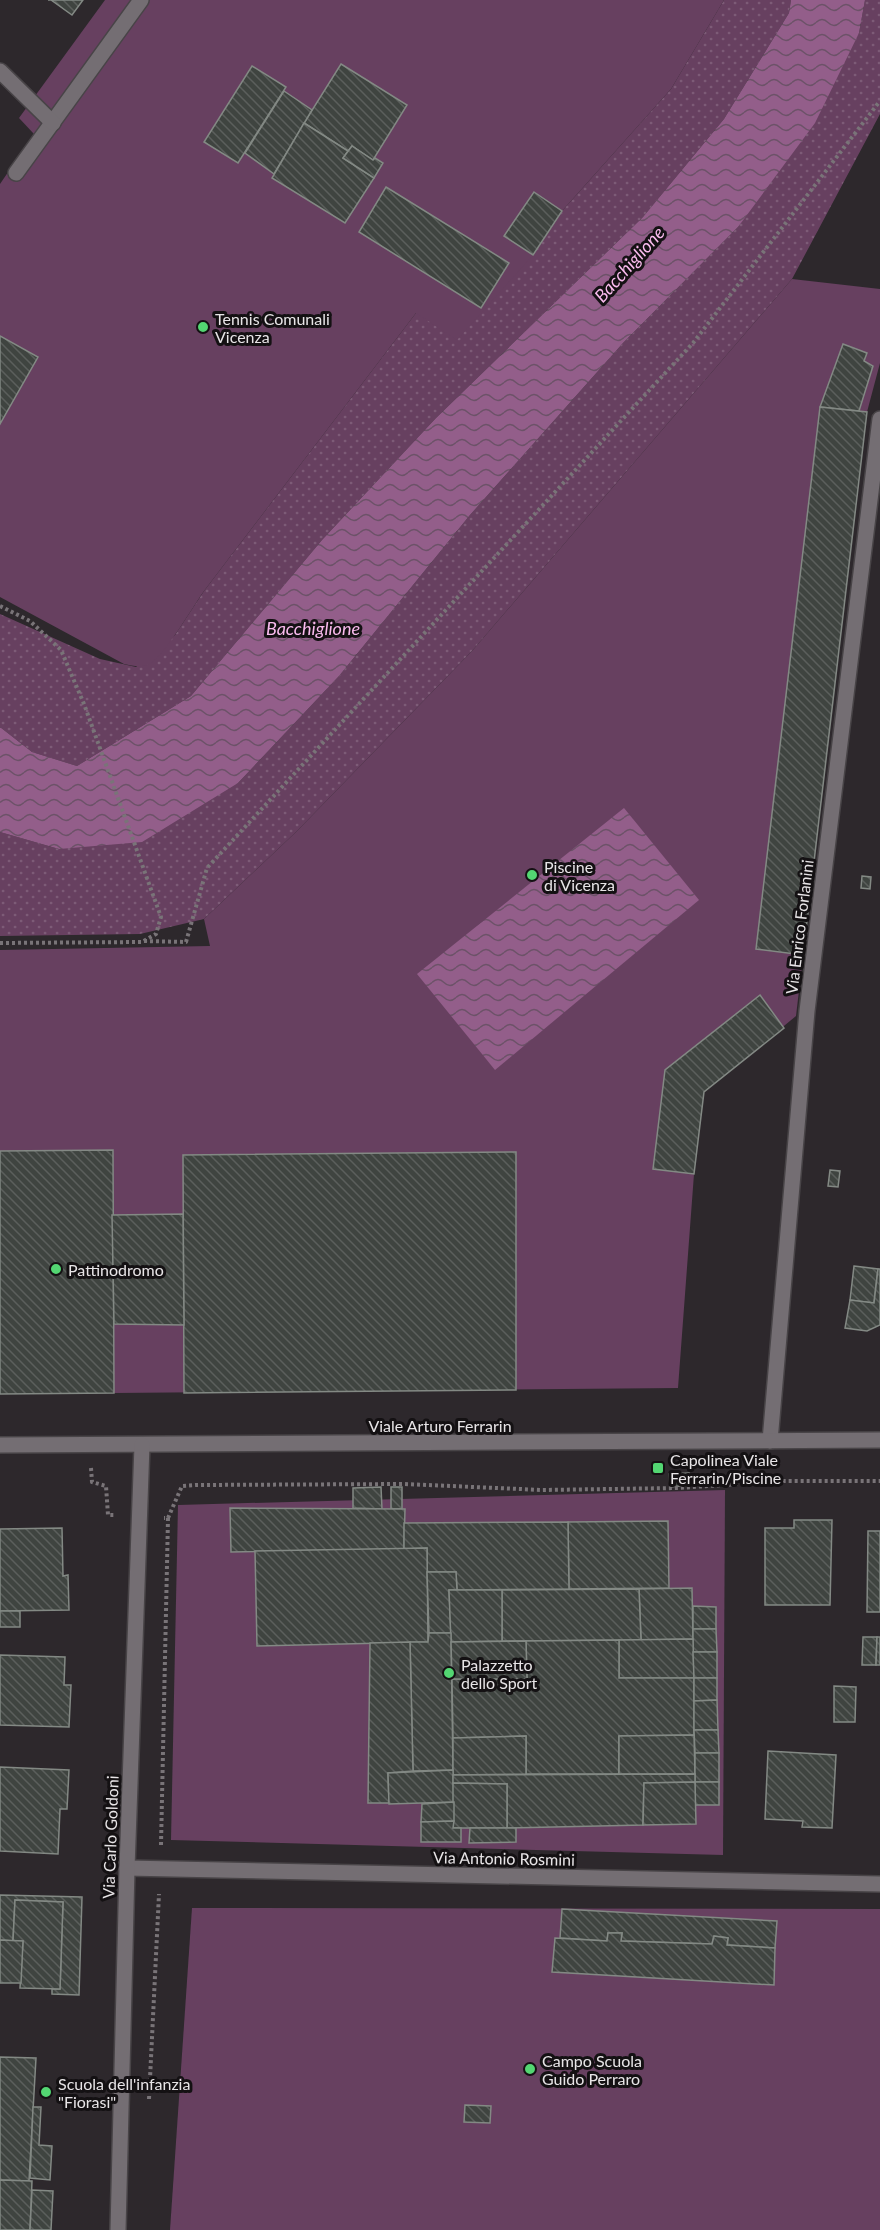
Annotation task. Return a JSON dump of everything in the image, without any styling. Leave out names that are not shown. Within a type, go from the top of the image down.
[{"type":"street","points":[[16,172],[141,0]]},
{"type":"street","points":[[0,71],[53,123]]},
{"type":"street","name":"Via Enrico Forlanini","points":[[770,1441],[807,1011],[880,419]]},
{"type":"street","name":"Viale Arturo Ferrarin","points":[[0,1445],[880,1440]]},
{"type":"street","name":"Via Carlo Goldoni","points":[[118,2230],[127,1868],[142,1445]]},
{"type":"street","name":"Via Antonio Rosmini","points":[[127,1868],[880,1884]]},
{"type":"path","points":[[0,943],[186,942],[207,868],[693,344],[880,101]]},
{"type":"path","points":[[0,606],[30,621],[62,650],[84,704],[161,917],[156,934],[144,941]]},
{"type":"path","points":[[168,1518],[182,1486],[196,1485],[405,1484],[542,1490],[678,1488],[784,1481],[880,1480]]},
{"type":"shaded area","name":"Tennis Comunali Vicenza","points":[[105,0],[724,0],[671,89],[562,211],[533,255],[457,340],[416,313],[204,591],[163,651],[151,663],[141,666],[124,664],[0,597],[0,184],[34,134],[19,118]]},
{"type":"shaded area","points":[[724,0],[791,0],[789,13],[724,119],[643,217],[436,418],[322,540],[191,696],[77,766],[32,752],[0,727],[0,614],[100,659],[136,667],[175,635],[204,591],[416,313],[533,255],[562,211],[671,89]]},
{"type":"shaded area","points":[[865,0],[880,0],[880,114],[792,279],[472,651],[297,831],[204,919],[140,934],[0,936],[0,832],[59,849],[238,783],[339,676],[470,515],[623,343],[738,227],[859,33]]},
{"type":"shaded area","name":"Piscine di Vicenza","points":[[792,279],[880,289],[880,363],[867,412],[796,1016],[704,1092],[694,1174],[678,1388],[0,1394],[0,950],[210,946],[204,919],[297,831],[472,651]]},
{"type":"shaded area","name":"Palazzetto dello Sport","points":[[725,1490],[723,1855],[171,1840],[178,1505]]},
{"type":"shaded area","name":"Campo Scuola Guido Perraro","points":[[192,1908],[880,1909],[880,2230],[170,2230]]},
{"type":"water","name":"Bacchiglione","points":[[791,0],[865,0],[859,33],[815,123],[738,227],[623,343],[470,515],[339,676],[238,783],[142,842],[59,849],[0,832],[0,727],[32,752],[77,766],[191,696],[322,540],[436,418],[643,217],[724,119],[789,13]]},
{"type":"water","points":[[624,808],[699,900],[495,1070],[417,974]]},
{"type":"building","points":[[51,0],[83,0],[72,15]]},
{"type":"building","points":[[341,64],[407,105],[373,160],[352,146],[348,151],[304,123]]},
{"type":"building","points":[[252,66],[286,87],[238,163],[204,142]]},
{"type":"building","points":[[284,91],[312,110],[274,174],[245,153]]},
{"type":"building","points":[[304,123],[348,151],[343,158],[374,178],[345,223],[272,178]]},
{"type":"building","points":[[352,146],[373,160],[375,158],[383,163],[374,178],[343,158]]},
{"type":"building","points":[[386,187],[509,263],[481,308],[359,232]]},
{"type":"building","points":[[534,192],[562,211],[533,255],[504,236]]},
{"type":"building","points":[[0,336],[38,357],[0,424]]},
{"type":"building","points":[[843,344],[867,353],[864,361],[873,366],[859,411],[820,407]]},
{"type":"building","points":[[820,407],[867,412],[803,955],[756,949]]},
{"type":"building","points":[[862,876],[871,877],[870,889],[861,888]]},
{"type":"building","points":[[760,995],[784,1028],[704,1092],[694,1174],[653,1169],[665,1070]]},
{"type":"building","name":"Pattinodromo","points":[[113,1150],[114,1393],[0,1394],[0,1151]]},
{"type":"building","points":[[516,1152],[516,1390],[184,1393],[183,1155]]},
{"type":"building","points":[[830,1170],[840,1171],[838,1187],[828,1186]]},
{"type":"building","points":[[183,1214],[184,1325],[114,1324],[112,1215]]},
{"type":"building","points":[[854,1266],[878,1269],[874,1303],[850,1300]]},
{"type":"building","points":[[878,1269],[880,1269],[880,1325],[867,1331],[845,1328],[850,1300],[874,1303]]},
{"type":"building","points":[[689,1473],[690,1485],[670,1487],[669,1474]]},
{"type":"building","points":[[381,1487],[382,1509],[353,1508],[353,1488]]},
{"type":"building","points":[[391,1487],[402,1487],[402,1509],[391,1509]]},
{"type":"building","points":[[230,1508],[405,1509],[404,1549],[231,1552]]},
{"type":"building","points":[[794,1520],[832,1520],[830,1605],[765,1605],[765,1528],[794,1528]]},
{"type":"building","points":[[668,1521],[669,1588],[569,1589],[568,1522]]},
{"type":"building","points":[[568,1522],[569,1589],[457,1590],[456,1572],[427,1572],[427,1548],[404,1549],[404,1523]]},
{"type":"building","points":[[62,1528],[63,1576],[68,1575],[69,1610],[0,1611],[0,1529]]},
{"type":"building","points":[[868,1531],[880,1531],[880,1612],[867,1612]]},
{"type":"building","points":[[427,1548],[428,1642],[257,1646],[255,1551]]},
{"type":"building","points":[[427,1572],[456,1572],[457,1590],[449,1590],[451,1633],[429,1633]]},
{"type":"building","points":[[692,1588],[693,1639],[641,1640],[639,1589]]},
{"type":"building","points":[[639,1589],[641,1640],[502,1641],[502,1590]]},
{"type":"building","points":[[449,1590],[502,1590],[502,1641],[451,1642]]},
{"type":"building","points":[[693,1606],[716,1607],[716,1629],[693,1629]]},
{"type":"building","points":[[0,1611],[20,1611],[20,1627],[0,1627]]},
{"type":"building","points":[[693,1629],[716,1629],[717,1652],[693,1652]]},
{"type":"building","points":[[429,1633],[451,1633],[453,1770],[413,1771],[410,1642],[428,1642]]},
{"type":"building","points":[[863,1637],[877,1637],[876,1665],[862,1665]]},
{"type":"building","points":[[877,1637],[880,1637],[880,1665],[876,1665]]},
{"type":"building","points":[[693,1639],[694,1678],[619,1678],[619,1640]]},
{"type":"building","points":[[619,1640],[619,1678],[694,1678],[694,1735],[619,1736],[619,1774],[526,1774],[526,1736],[453,1738],[452,1679],[527,1679],[526,1641]]},
{"type":"building","points":[[526,1641],[527,1679],[452,1679],[451,1642]]},
{"type":"building","points":[[410,1642],[413,1771],[388,1773],[389,1803],[368,1803],[370,1643]]},
{"type":"building","points":[[693,1652],[717,1652],[717,1678],[694,1678]]},
{"type":"building","points":[[0,1655],[65,1657],[64,1685],[71,1685],[69,1727],[0,1725]]},
{"type":"building","points":[[694,1678],[717,1678],[717,1700],[694,1701]]},
{"type":"building","points":[[834,1686],[856,1687],[855,1722],[834,1722]]},
{"type":"building","points":[[717,1700],[718,1730],[694,1730],[694,1701]]},
{"type":"building","points":[[694,1730],[718,1730],[719,1753],[695,1753]]},
{"type":"building","points":[[694,1735],[695,1774],[619,1774],[619,1736]]},
{"type":"building","points":[[526,1736],[526,1774],[453,1775],[453,1738]]},
{"type":"building","points":[[768,1751],[836,1755],[832,1828],[802,1827],[803,1821],[765,1819]]},
{"type":"building","points":[[695,1753],[719,1753],[719,1782],[695,1782]]},
{"type":"building","points":[[0,1767],[69,1770],[67,1809],[60,1809],[58,1854],[0,1851]]},
{"type":"building","points":[[453,1770],[454,1802],[389,1804],[388,1773]]},
{"type":"building","points":[[695,1774],[695,1782],[644,1783],[643,1825],[507,1828],[507,1784],[453,1783],[453,1775]]},
{"type":"building","points":[[695,1782],[719,1782],[719,1805],[695,1805]]},
{"type":"building","points":[[695,1782],[696,1824],[643,1825],[644,1783]]},
{"type":"building","points":[[453,1783],[507,1784],[507,1828],[453,1828]]},
{"type":"building","points":[[454,1802],[454,1821],[421,1822],[422,1804]]},
{"type":"building","points":[[454,1821],[453,1828],[461,1828],[461,1842],[421,1842],[421,1822]]},
{"type":"building","points":[[470,1828],[516,1828],[516,1842],[469,1843]]},
{"type":"building","points":[[0,1895],[82,1897],[79,1995],[52,1994],[52,1989],[60,1989],[63,1902],[15,1900],[13,1941],[0,1940]]},
{"type":"building","points":[[15,1900],[63,1902],[60,1989],[20,1988],[23,1941],[13,1941]]},
{"type":"building","points":[[562,1909],[777,1921],[775,1948],[727,1945],[728,1938],[714,1936],[712,1944],[621,1941],[622,1933],[608,1933],[607,1941],[560,1938]]},
{"type":"building","points":[[608,1933],[622,1933],[621,1941],[712,1944],[714,1936],[728,1938],[727,1945],[775,1948],[774,1985],[552,1972],[555,1938],[607,1941]]},
{"type":"building","points":[[0,1940],[23,1941],[21,1983],[0,1983]]},
{"type":"building","points":[[0,2057],[36,2058],[29,2181],[0,2180]]},
{"type":"building","points":[[465,2105],[491,2106],[490,2123],[464,2122]]},
{"type":"building","points":[[33,2107],[41,2107],[39,2145],[52,2146],[50,2180],[30,2178]]},
{"type":"building","points":[[0,2180],[32,2181],[30,2230],[0,2230]]},
{"type":"building","points":[[32,2190],[53,2191],[51,2230],[30,2230]]},
{"type":"place","name":"Tennis Comunali Vicenza","points":[[203,327]]},
{"type":"place","name":"Piscine di Vicenza","points":[[532,875]]},
{"type":"place","name":"Pattinodromo","points":[[56,1269]]},
{"type":"place","name":"Capolinea Viale Ferrarin/Piscine","points":[[658,1468]]},
{"type":"place","name":"Palazzetto dello Sport","points":[[449,1673]]},
{"type":"place","name":"Campo Scuola Guido Perraro","points":[[530,2069]]},
{"type":"place","name":"Scuola dell'infanzia \"Fiorasi\"","points":[[46,2092]]}]
